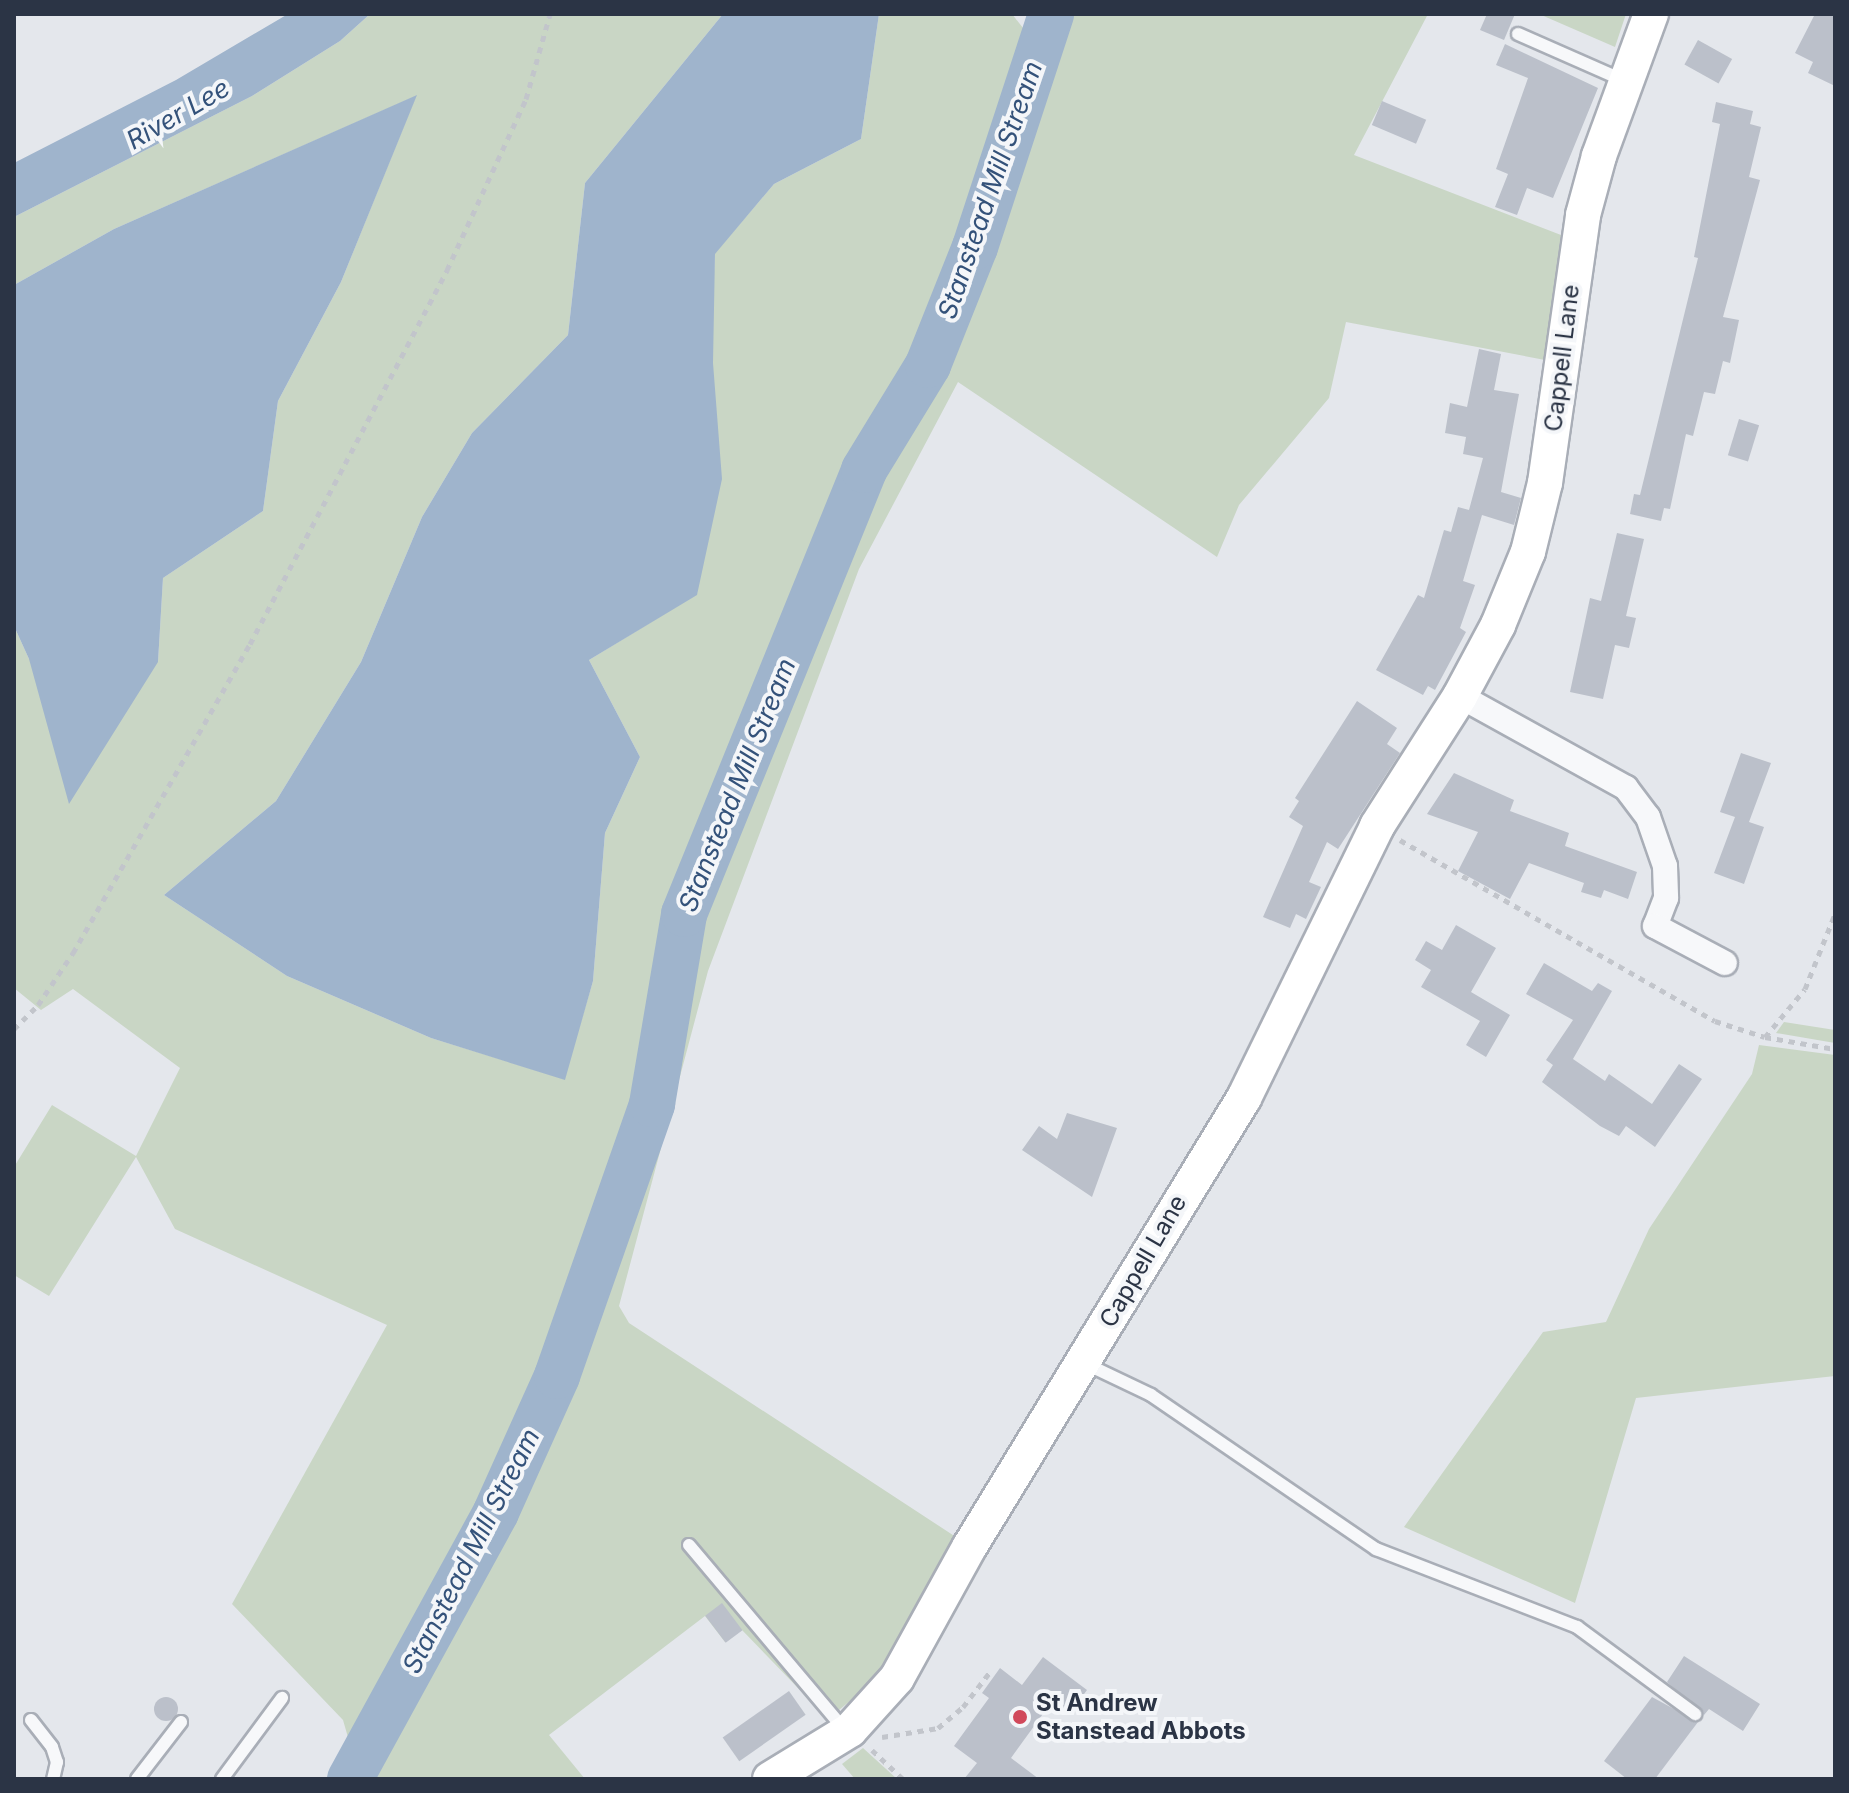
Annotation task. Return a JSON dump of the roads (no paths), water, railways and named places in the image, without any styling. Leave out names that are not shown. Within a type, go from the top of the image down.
[{"type":"street","name":"Cappell Lane","points":[[770,1779],[851,1729],[897,1678],[970,1546],[1244,1098],[1377,826],[1460,696],[1498,625],[1532,538],[1545,483],[1576,249],[1599,156],[1651,14]]},
{"type":"street","points":[[1460,696],[1626,788],[1648,817],[1665,866],[1666,898],[1655,926],[1725,963]]},
{"type":"lane","points":[[1518,34],[1627,81]]},
{"type":"lane","points":[[1084,1363],[1151,1395],[1376,1549],[1577,1627],[1695,1714]]},
{"type":"lane","points":[[689,1545],[851,1729]]},
{"type":"lane","points":[[222,1779],[282,1698]]},
{"type":"lane","points":[[31,1720],[52,1747],[57,1762],[53,1779]]},
{"type":"lane","points":[[137,1779],[181,1722]]},
{"type":"water","name":"River Lee","points":[[288,14],[370,14],[340,41],[252,96],[14,217],[14,163],[176,80]]},
{"type":"water","points":[[723,14],[879,14],[861,139],[774,184],[715,254],[713,363],[722,479],[697,595],[589,660],[640,757],[605,833],[593,981],[565,1080],[431,1038],[287,976],[164,895],[276,801],[361,662],[422,517],[472,433],[568,335],[585,183]]},
{"type":"water","points":[[417,95],[341,282],[278,401],[263,511],[163,578],[158,662],[69,804],[29,659],[14,626],[14,285],[114,229]]},
{"type":"waterway","name":"Stanstead Mill Stream","points":[[350,1779],[496,1512],[557,1376],[652,1104],[684,914],[864,470],[928,365],[975,247],[1051,14]]},
{"type":"place","name":"St Andrew Stanstead Abbots","points":[[1020,1717]]}]
